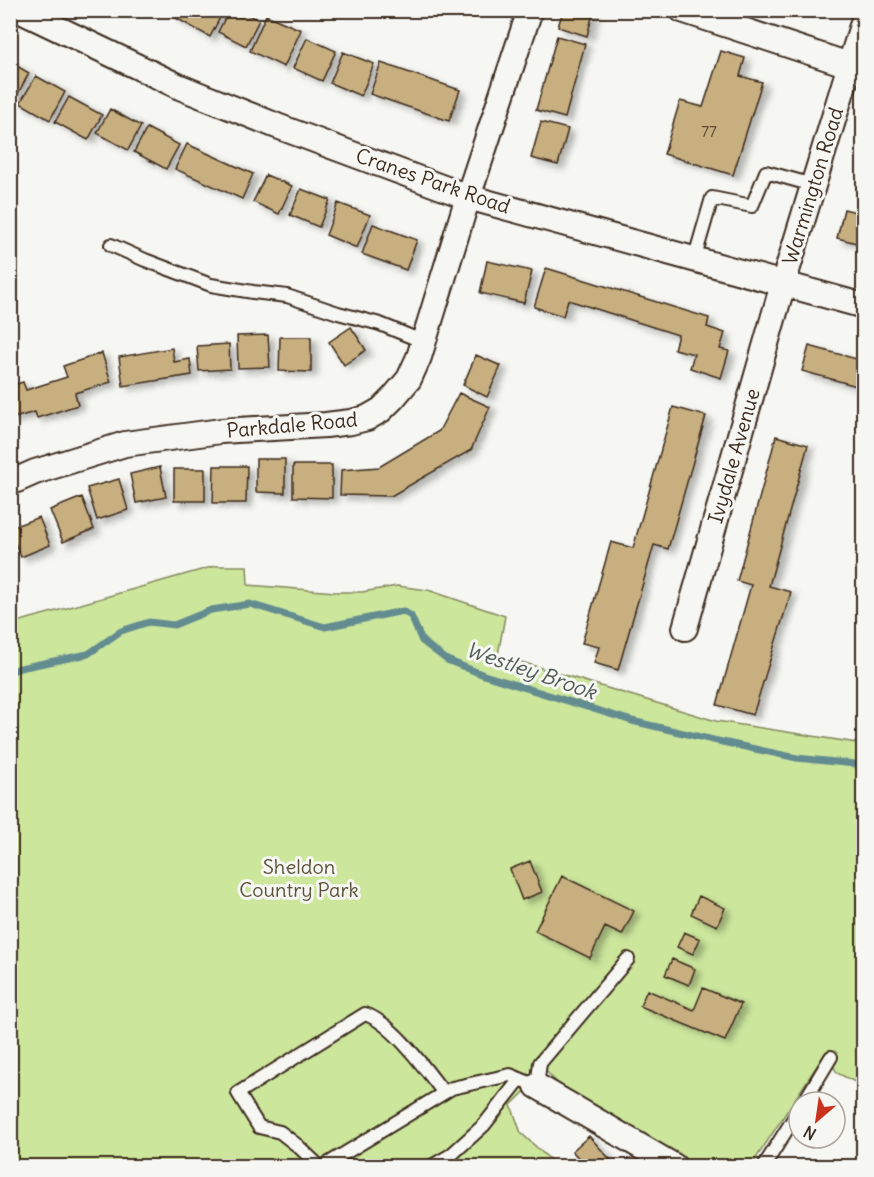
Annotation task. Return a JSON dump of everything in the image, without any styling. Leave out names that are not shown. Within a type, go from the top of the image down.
[{"type":"street","name":"Cranes Park Road","points":[[19,10],[180,87],[277,126],[468,197],[864,306]]},
{"type":"street","name":"Parkdale Road","points":[[10,483],[35,472],[125,444],[221,430],[351,422],[367,418],[381,410],[409,380],[419,357],[468,197],[530,10]]},
{"type":"street","points":[[682,10],[849,65]]},
{"type":"street","name":"Warmington Road","points":[[783,284],[864,19]]},
{"type":"street","name":"Ivydale Avenue","points":[[685,628],[783,284]]},
{"type":"street","points":[[528,1082],[674,1167]]},
{"type":"lane","points":[[694,260],[712,198],[752,206],[766,172],[813,185]]},
{"type":"lane","points":[[111,245],[212,285],[287,296],[380,324],[424,342]]},
{"type":"lane","points":[[432,1167],[451,1155],[528,1082],[540,1063],[628,959]]},
{"type":"lane","points":[[319,1167],[280,1132],[259,1127],[238,1093],[364,1014],[373,1017],[407,1046],[444,1093]]},
{"type":"lane","points":[[811,1090],[831,1057]]},
{"type":"lane","points":[[324,1167],[452,1088],[510,1075],[528,1082]]},
{"type":"lane","points":[[764,1167],[787,1130]]},
{"type":"green space","name":"Sheldon Country Park","points":[[215,566],[247,566],[248,585],[335,592],[362,592],[397,586],[428,590],[505,616],[498,655],[716,721],[863,744],[863,1086],[837,1073],[826,1052],[801,1090],[787,1090],[787,1111],[751,1166],[697,1166],[562,1088],[546,1071],[511,1105],[521,1133],[557,1166],[11,1166],[10,624]]},
{"type":"building","points":[[177,10],[224,10],[210,37],[174,17]]},
{"type":"building","points":[[229,10],[239,10],[259,20],[246,46],[218,32]]},
{"type":"building","points":[[563,10],[594,10],[587,36],[558,27]]},
{"type":"building","points":[[266,15],[301,30],[284,67],[250,51]]},
{"type":"building","points":[[557,36],[585,44],[565,118],[536,110]]},
{"type":"building","points":[[307,38],[336,51],[322,81],[293,68]]},
{"type":"building","points":[[721,51],[745,58],[740,76],[762,82],[733,175],[664,154],[680,101],[703,107]]},
{"type":"building","points":[[343,52],[374,64],[361,96],[330,83]]},
{"type":"building","points":[[10,62],[29,73],[14,101],[10,99]]},
{"type":"building","points":[[381,63],[460,90],[449,121],[370,94]]},
{"type":"building","points":[[36,76],[65,92],[50,120],[20,103]]},
{"type":"building","points":[[69,97],[102,115],[88,140],[55,122]]},
{"type":"building","points":[[110,109],[141,126],[128,150],[97,133]]},
{"type":"building","points":[[541,122],[568,129],[558,165],[531,158]]},
{"type":"building","points":[[147,128],[179,145],[166,169],[134,152]]},
{"type":"building","points":[[187,144],[253,174],[242,199],[175,169]]},
{"type":"building","points":[[266,175],[292,186],[279,214],[253,202]]},
{"type":"building","points":[[301,189],[330,200],[319,227],[290,215]]},
{"type":"building","points":[[338,203],[370,215],[357,248],[326,235]]},
{"type":"building","points":[[844,209],[864,214],[864,245],[837,238]]},
{"type":"building","points":[[373,224],[417,240],[406,270],[362,254]]},
{"type":"building","points":[[487,261],[532,271],[524,303],[480,293]]},
{"type":"building","points":[[546,268],[709,318],[707,327],[725,333],[720,349],[729,351],[721,378],[690,368],[694,354],[674,349],[678,335],[568,300],[563,316],[534,307]]},
{"type":"building","points":[[351,327],[366,350],[344,365],[329,342]]},
{"type":"building","points":[[268,335],[270,367],[238,368],[237,336]]},
{"type":"building","points":[[280,337],[311,337],[311,372],[279,371]]},
{"type":"building","points":[[229,344],[230,369],[199,371],[197,346]]},
{"type":"building","points":[[809,346],[864,361],[864,388],[802,371]]},
{"type":"building","points":[[172,348],[174,362],[190,359],[192,375],[123,386],[119,357]]},
{"type":"building","points":[[102,353],[111,382],[75,393],[78,405],[37,418],[35,412],[10,419],[10,386],[23,382],[26,390],[67,377],[63,366]]},
{"type":"building","points":[[476,355],[501,366],[487,397],[463,385]]},
{"type":"building","points":[[459,393],[490,407],[471,450],[391,496],[340,495],[341,470],[379,467],[439,431]]},
{"type":"building","points":[[673,407],[706,416],[668,549],[654,545],[618,670],[594,663],[599,647],[582,643],[611,542],[633,548]]},
{"type":"building","points":[[776,436],[808,445],[769,586],[791,592],[753,715],[717,705],[751,585],[737,581]]},
{"type":"building","points":[[256,459],[285,459],[285,493],[256,492]]},
{"type":"building","points":[[293,465],[332,465],[332,498],[293,497]]},
{"type":"building","points":[[214,466],[247,466],[246,503],[213,503]]},
{"type":"building","points":[[160,467],[166,497],[136,503],[130,474]]},
{"type":"building","points":[[174,469],[205,469],[205,501],[174,501]]},
{"type":"building","points":[[119,479],[128,510],[97,520],[87,488]]},
{"type":"building","points":[[82,497],[94,529],[63,542],[50,510]]},
{"type":"building","points":[[39,517],[50,545],[21,557],[10,528]]},
{"type":"building","points":[[530,861],[542,892],[522,900],[510,869]]},
{"type":"building","points":[[562,876],[634,911],[622,935],[605,927],[590,958],[535,931]]},
{"type":"building","points":[[699,896],[725,908],[717,926],[691,914]]},
{"type":"building","points":[[684,932],[700,939],[693,954],[677,947]]},
{"type":"building","points":[[672,959],[695,969],[689,985],[665,975]]},
{"type":"building","points":[[703,988],[741,1004],[725,1041],[640,1006],[647,990],[694,1010]]},
{"type":"building","points":[[589,1136],[616,1166],[586,1166],[572,1151]]},
{"type":"waterway","name":"Westley Brook","points":[[10,672],[88,654],[121,631],[149,622],[174,625],[211,610],[250,604],[325,627],[403,611],[411,616],[422,641],[447,660],[484,675],[632,721],[797,758],[864,765]]}]
